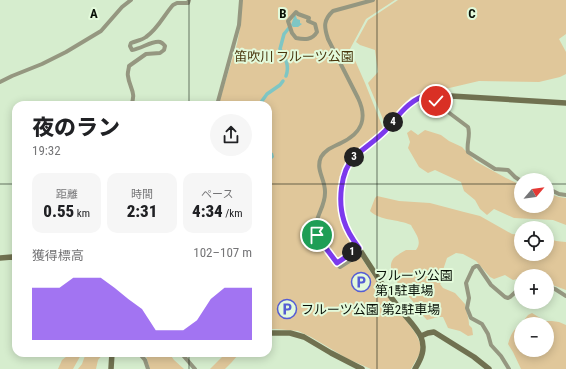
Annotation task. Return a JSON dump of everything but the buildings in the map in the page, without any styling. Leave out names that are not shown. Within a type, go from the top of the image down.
[{"type":"street","points":[[0,82],[66,52],[102,30],[130,0]]},
{"type":"street","points":[[133,101],[134,94],[128,76],[129,66],[146,54],[160,53],[164,50],[165,46],[161,42],[156,42],[140,49],[132,50],[130,46],[131,43],[150,34],[173,5],[188,2],[189,0]]},
{"type":"street","points":[[217,101],[239,26],[241,0]]},
{"type":"street","points":[[360,250],[340,267],[317,235],[316,220],[322,208],[325,196],[325,185],[320,173],[320,162],[325,152],[330,148],[355,134],[362,123],[363,116],[358,98],[328,39],[325,31],[325,23],[329,15],[333,12],[373,0]]},
{"type":"street","points":[[296,12],[309,18],[308,21],[315,24],[317,32],[310,38],[300,39],[294,36],[288,23],[296,12]]},
{"type":"street","points":[[415,369],[423,352],[421,336],[377,276],[347,230],[344,222],[341,207],[343,176],[345,170],[354,157],[383,133],[407,106],[420,97],[428,95],[447,95],[566,103]]},
{"type":"street","points":[[447,95],[436,101],[436,103],[468,127],[470,132],[467,149],[468,152],[495,170],[508,170],[514,176]]},
{"type":"street","points":[[554,192],[566,195]]},
{"type":"street","points":[[337,263],[360,250]]},
{"type":"street","points":[[0,258],[12,257]]},
{"type":"street","points":[[509,369],[501,356],[491,345],[488,334],[482,324],[471,318],[467,308],[468,298],[466,283],[473,268],[478,266],[491,285],[506,297],[508,298],[514,293]]},
{"type":"street","points":[[554,289],[566,296]]},
{"type":"street","points":[[421,336],[434,332],[469,354],[489,369]]},
{"type":"street","points":[[272,333],[290,333],[304,337],[362,369]]},
{"type":"street","points":[[110,369],[112,357]]},
{"type":"street","points":[[142,357],[148,369]]},
{"type":"street","points":[[184,357],[195,369]]},
{"type":"green space","name":"笛吹川 フルーツ公園","points":[[242,0],[395,0],[366,19],[350,49],[383,128],[347,159],[341,171],[338,206],[340,219],[344,230],[371,273],[416,334],[420,343],[420,353],[411,369],[371,369],[348,359],[298,331],[272,329],[272,101],[219,101],[237,44]]},
{"type":"green space","points":[[398,0],[566,0],[566,34],[559,39],[566,52],[566,74],[539,82],[479,81],[411,97],[385,124],[368,83],[378,72],[375,50],[360,45],[356,42],[368,20]]},
{"type":"green space","points":[[411,130],[418,135],[425,130],[441,135],[449,141],[462,147],[475,161],[514,182],[514,213],[554,213],[554,195],[566,198],[566,225],[553,220],[514,218],[494,209],[487,215],[480,209],[475,200],[464,191],[461,182],[435,170],[428,173],[419,167],[408,148],[410,142],[407,133]]},
{"type":"green space","points":[[377,196],[399,201],[430,203],[480,216],[514,234],[514,261],[554,261],[554,240],[566,242],[566,290],[554,286],[554,269],[514,269],[514,280],[505,275],[494,279],[490,277],[476,261],[463,254],[456,253],[447,258],[443,270],[446,277],[440,284],[443,288],[455,293],[465,304],[469,325],[472,328],[473,335],[468,336],[460,331],[448,328],[443,317],[427,320],[401,288],[391,270],[393,259],[399,254],[406,250],[416,250],[419,243],[418,237],[411,225],[379,217],[370,211]]},
{"type":"green space","points":[[532,313],[538,317],[526,317]]},
{"type":"green space","points":[[554,321],[566,325],[566,369],[521,369],[515,357],[554,357]]},
{"type":"green space","points":[[514,331],[514,354],[508,344]]},
{"type":"green space","points":[[66,357],[80,357],[73,369],[58,369],[62,360]]},
{"type":"green space","points":[[85,357],[101,357],[98,360],[96,369],[78,369]]},
{"type":"green space","points":[[146,357],[172,357],[184,369],[150,369]]},
{"type":"green space","points":[[222,357],[236,357],[225,369],[210,369]]},
{"type":"water","points":[[295,14],[297,19],[300,20],[300,23],[302,24],[298,27],[293,27],[291,25]]},
{"type":"waterway","points":[[286,76],[287,65],[280,49],[284,34],[289,28]]},
{"type":"waterway","points":[[262,101],[267,94],[280,85],[283,81]]},
{"type":"place","name":"フルーツ公園 第1駐車場","points":[[361,282]]},
{"type":"place","name":"フルーツ公園 第2駐車場","points":[[287,309]]},
{"type":"route","points":[[317,235],[337,263],[359,248],[347,230],[342,213],[342,184],[345,170],[354,157],[372,144],[407,106],[420,97],[428,95],[447,95],[436,101]]}]
